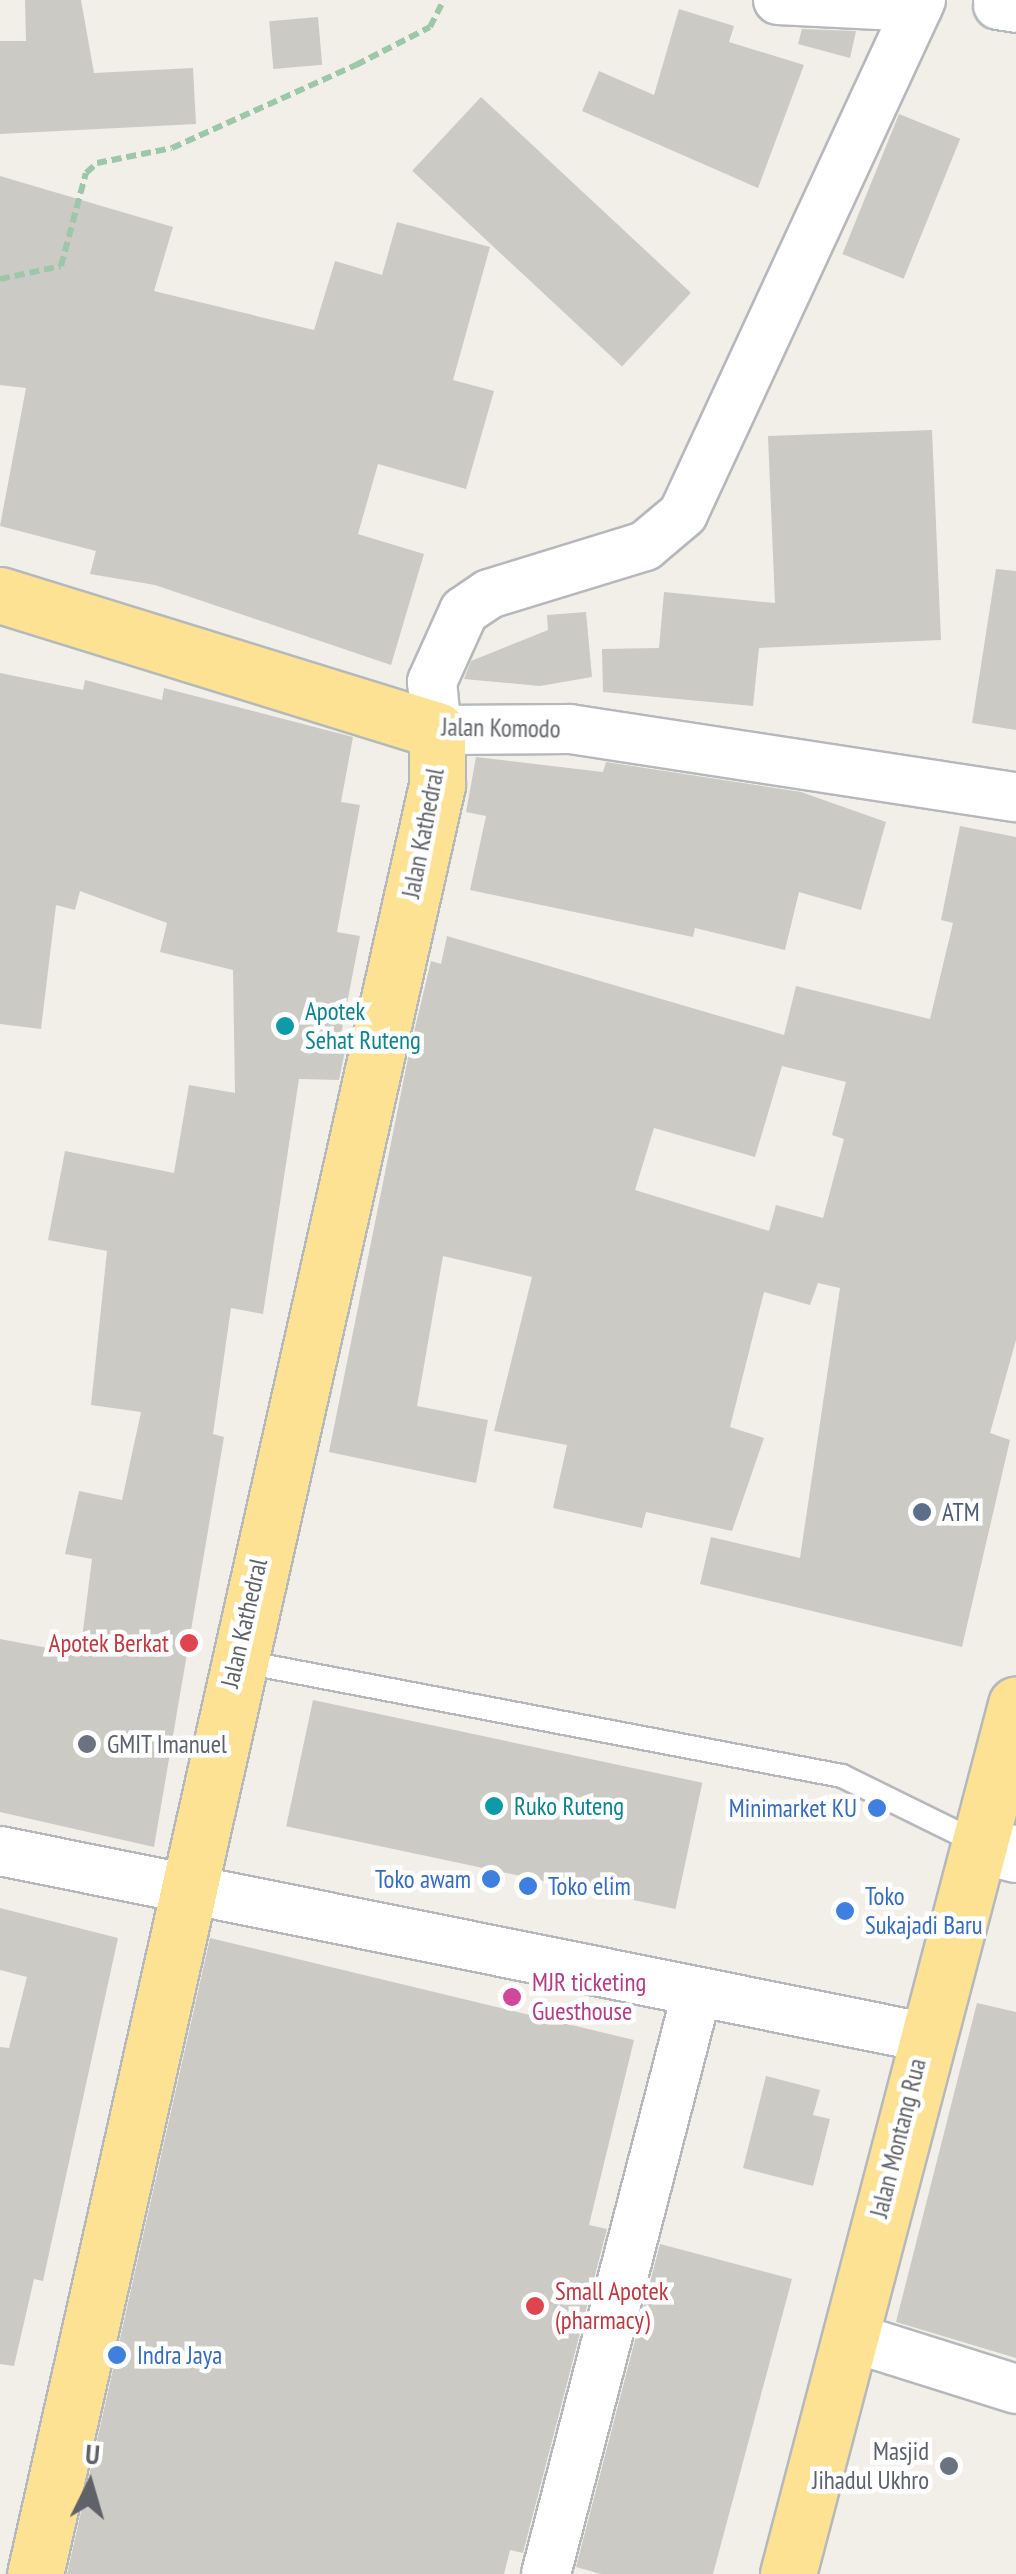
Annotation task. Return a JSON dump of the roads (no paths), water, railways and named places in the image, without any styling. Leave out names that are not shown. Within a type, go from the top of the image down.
[{"type":"highway","name":"Jalan Komodo","points":[[0,595],[437,730]]},
{"type":"highway","name":"Jalan Kathedral","points":[[35,2574],[235,1661],[437,785],[437,730]]},
{"type":"highway","name":"Jalan Montang Rua","points":[[788,2574],[922,2037],[1000,1850],[1016,1704]]},
{"type":"street","points":[[437,730],[432,682],[464,611],[489,594],[645,546],[683,514],[920,4],[778,0]]},
{"type":"street","name":"Jalan Komodo","points":[[437,730],[570,729],[1016,798]]},
{"type":"street","points":[[0,1851],[922,2037]]},
{"type":"street","points":[[546,2574],[696,1992]]},
{"type":"street","points":[[848,2336],[1016,2389]]},
{"type":"lane","points":[[235,1661],[842,1776],[1000,1850]]},
{"type":"place","name":"Apotek Sehat Ruteng","points":[[285,1026]]},
{"type":"place","name":"ATM","points":[[922,1512]]},
{"type":"place","name":"Apotek Berkat","points":[[189,1643]]},
{"type":"place","name":"GMIT Imanuel","points":[[87,1744]]},
{"type":"place","name":"Ruko Ruteng","points":[[494,1806]]},
{"type":"place","name":"Minimarket KU","points":[[877,1808]]},
{"type":"place","name":"Toko awam","points":[[491,1879]]},
{"type":"place","name":"Toko elim","points":[[528,1886]]},
{"type":"place","name":"Toko Sukajadi Baru","points":[[845,1911]]},
{"type":"place","name":"MJR ticketing Guesthouse","points":[[512,1997]]},
{"type":"place","name":"Small Apotek (pharmacy)","points":[[535,2306]]},
{"type":"place","name":"Indra Jaya","points":[[117,2355]]},
{"type":"place","name":"Masjid Jihadul Ukhro","points":[[949,2466]]}]
